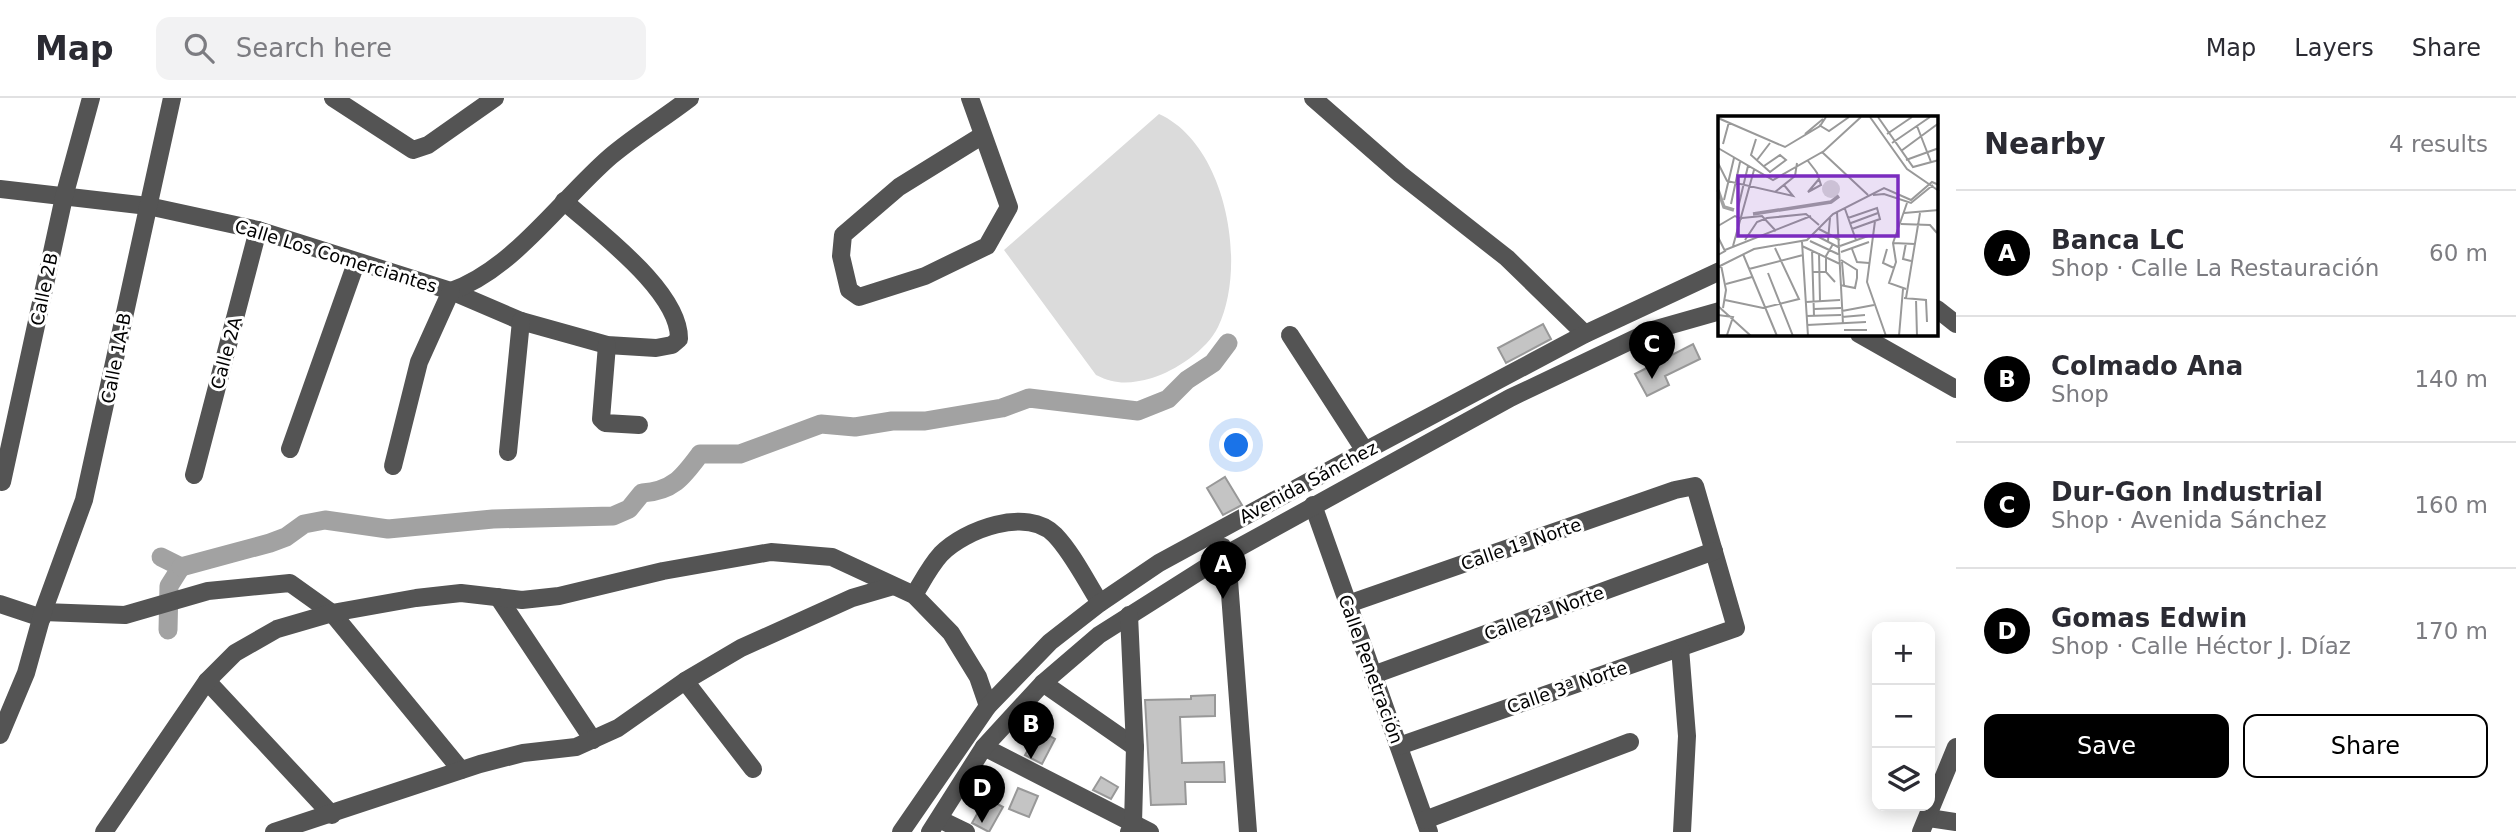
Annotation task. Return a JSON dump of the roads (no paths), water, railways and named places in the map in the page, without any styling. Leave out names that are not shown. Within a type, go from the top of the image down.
[{"type":"street","name":"Calle 2B","points":[[2,482],[64,197],[91,98]]},
{"type":"street","name":"Calle 1A-B","points":[[0,735],[18,694],[84,500],[172,98]]},
{"type":"street","points":[[333,98],[413,150],[428,145],[495,98]]},
{"type":"street","name":"Calle Los Comerciantes","points":[[0,189],[148,206],[258,230],[356,263],[451,290],[471,284],[502,261],[611,155],[690,98]]},
{"type":"street","points":[[970,98],[1009,206],[987,246],[890,289],[859,297],[849,290],[841,256],[843,235],[899,187],[983,135]]},
{"type":"street","points":[[1313,98],[1400,174],[1507,258],[1585,334]]},
{"type":"street","points":[[393,466],[419,362],[451,290],[521,321],[607,345],[634,348],[672,345],[679,339],[679,326],[652,282],[564,201]]},
{"type":"street","name":"Calle 2A","points":[[194,475],[258,230]]},
{"type":"street","points":[[290,449],[356,263]]},
{"type":"street","name":"Avenida Sánchez","points":[[901,832],[988,706],[1050,642],[1100,603],[1159,563],[1365,451],[1585,334],[1718,272]]},
{"type":"street","points":[[1938,310],[1956,324]]},
{"type":"street","name":"Avenida Sánchez","points":[[934,825],[984,747],[1044,683],[1099,635],[1129,615],[1313,505],[1510,398],[1653,330],[1718,312]]},
{"type":"street","points":[[508,452],[521,321]]},
{"type":"street","points":[[1290,335],[1365,451]]},
{"type":"street","points":[[1863,336],[1956,389]]},
{"type":"street","points":[[607,345],[601,419],[605,423],[639,425]]},
{"type":"street","name":"Calle 1ª Norte","points":[[1348,604],[1675,490],[1695,486],[1714,551]]},
{"type":"street","name":"Calle Penetración","points":[[1313,505],[1427,826]]},
{"type":"street","points":[[914,595],[940,556],[953,544],[977,531],[1016,522],[1039,524],[1054,534],[1100,603]]},
{"type":"street","points":[[1215,532],[1227,554],[1248,832]]},
{"type":"street","name":"Calle 3ª Norte","points":[[1399,746],[1736,628],[1714,551]]},
{"type":"street","name":"Calle 2ª Norte","points":[[1373,675],[1714,551]]},
{"type":"street","points":[[104,832],[207,681],[235,653],[277,629],[331,613],[461,593],[522,600],[559,596],[663,571],[771,552],[832,557],[914,595],[951,633],[978,677],[988,706]]},
{"type":"street","points":[[0,604],[43,615],[125,615],[203,592],[284,582],[296,585],[331,613],[461,770]]},
{"type":"street","points":[[274,832],[332,815],[461,770],[523,753],[576,747],[618,728],[685,681],[797,621],[894,586]]},
{"type":"street","points":[[498,597],[593,740]]},
{"type":"street","points":[[1129,615],[1135,747],[1131,828]]},
{"type":"street","points":[[1680,648],[1687,736],[1682,832]]},
{"type":"street","points":[[207,681],[332,815]]},
{"type":"street","points":[[685,681],[753,768]]},
{"type":"street","points":[[1044,683],[1135,747]]},
{"type":"street","points":[[0,703],[18,694]]},
{"type":"street","points":[[1427,826],[1630,743]]},
{"type":"street","points":[[984,747],[1131,828],[1150,832]]},
{"type":"street","points":[[1956,747],[1925,825],[1956,822]]},
{"type":"street","points":[[934,825],[965,832]]},
{"type":"waterway","points":[[181,567],[270,543],[286,537],[304,524],[325,520],[388,529],[493,519],[613,516],[629,509],[642,493],[669,486],[688,470],[700,454],[740,454],[821,424],[855,427],[892,421],[925,421],[1002,408],[1029,398],[1138,411],[1168,399],[1187,380],[1213,363],[1228,343]]},
{"type":"waterway","points":[[161,557],[181,567],[169,586],[168,630]]},
{"type":"place","name":"Dur-Gon Industrial","points":[[1652,379]]},
{"type":"place","name":"Banca LC","points":[[1223,599]]},
{"type":"place","name":"Colmado Ana","points":[[1031,759]]},
{"type":"place","name":"Gomas Edwin","points":[[982,823]]}]
